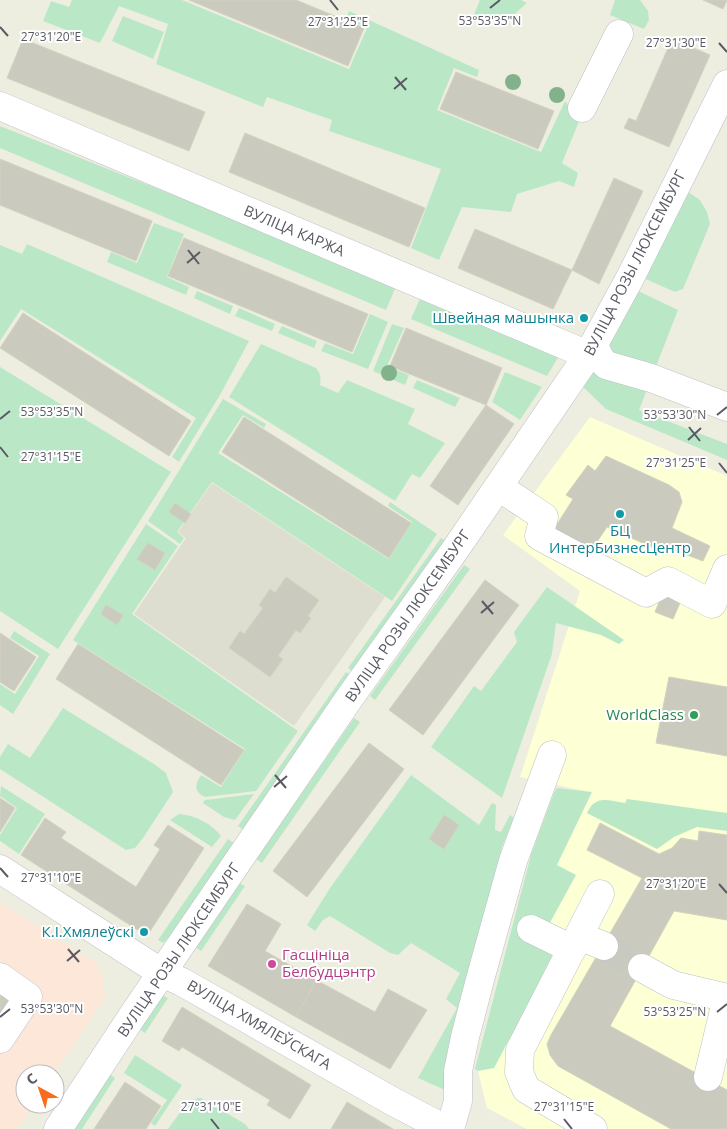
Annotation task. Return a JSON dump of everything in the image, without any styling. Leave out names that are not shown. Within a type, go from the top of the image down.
[{"type":"street","points":[[582,108],[619,34]]},
{"type":"street","name":"ВУЛІЦА РОЗЫ ЛЮКСЕМБУРГ","points":[[58,1129],[348,700],[499,487],[591,351],[630,278],[727,84]]},
{"type":"street","name":"ВУЛІЦА КАРЖА","points":[[0,106],[591,351]]},
{"type":"street","points":[[591,351],[606,365],[651,378],[727,407]]},
{"type":"street","points":[[499,487],[544,517],[539,536],[646,593],[668,580],[712,604],[727,569]]},
{"type":"street","points":[[443,1127],[465,1037],[513,861],[552,755]]},
{"type":"street","name":"ВУЛІЦА ХМЯЛЕЎСКАГА","points":[[0,869],[162,973],[182,982],[443,1127]]},
{"type":"street","points":[[593,1129],[526,1089],[519,1072],[520,1050],[585,944],[600,894]]},
{"type":"street","points":[[531,929],[585,944]]},
{"type":"street","points":[[642,968],[673,985],[727,998],[708,1076]]},
{"type":"street","points":[[0,977],[28,997],[0,1039]]},
{"type":"street","points":[[673,985],[687,1011]]},
{"type":"shaded area","points":[[72,0],[182,0],[349,69],[367,28],[346,19],[349,11],[479,70],[477,77],[454,68],[437,110],[541,152],[565,101],[580,119],[562,163],[578,173],[574,187],[559,181],[517,194],[511,212],[462,207],[439,260],[411,248],[441,169],[329,131],[332,120],[267,97],[263,107],[156,64],[168,24],[119,6],[100,43],[43,21],[51,1],[69,7]]},
{"type":"shaded area","points":[[480,0],[521,0],[527,3],[510,18],[471,22]]},
{"type":"shaded area","points":[[615,0],[640,0],[648,11],[649,20],[644,29],[610,15]]},
{"type":"shaded area","points":[[123,16],[164,32],[153,59],[112,41]]},
{"type":"shaded area","points":[[0,126],[397,284],[386,310],[0,148]]},
{"type":"shaded area","points":[[681,187],[700,200],[707,212],[710,224],[683,289],[675,292],[639,276]]},
{"type":"shaded area","points":[[154,223],[184,234],[167,277],[189,287],[186,295],[107,262],[111,252],[137,263]]},
{"type":"shaded area","points":[[27,244],[249,341],[220,395],[179,462],[172,457],[196,418],[21,309],[0,341],[0,245],[22,254]]},
{"type":"shaded area","points":[[632,288],[678,310],[639,410],[727,444],[727,460],[606,409],[577,381]]},
{"type":"shaded area","points":[[197,291],[233,306],[230,314],[194,298]]},
{"type":"shaded area","points":[[422,294],[559,356],[547,376],[411,319]]},
{"type":"shaded area","points":[[239,308],[275,324],[272,331],[235,316]]},
{"type":"shaded area","points":[[370,314],[388,322],[368,369],[321,351],[325,343],[353,354]]},
{"type":"shaded area","points":[[392,324],[404,328],[387,366],[409,375],[405,385],[373,371]]},
{"type":"shaded area","points":[[282,326],[317,341],[314,348],[278,333]]},
{"type":"shaded area","points":[[261,344],[316,368],[320,376],[320,385],[338,393],[347,380],[415,409],[408,424],[445,443],[420,478],[412,474],[395,501],[229,397]]},
{"type":"shaded area","points":[[0,367],[171,472],[58,649],[0,611]]},
{"type":"shaded area","points":[[505,372],[542,387],[520,420],[492,402]]},
{"type":"shaded area","points":[[417,380],[460,398],[455,407],[413,388]]},
{"type":"shaded area","points":[[223,399],[266,424],[264,428],[243,415],[218,453],[389,559],[412,522],[388,506],[390,502],[437,534],[392,601],[212,482],[177,532],[184,538],[180,544],[148,521]]},
{"type":"shaded area","points":[[590,417],[727,476],[727,1129],[527,1129],[487,1108],[478,1071],[516,928],[585,791],[520,777],[580,591],[503,535]]},
{"type":"shaded area","points":[[212,483],[385,597],[294,726],[134,614],[186,538],[178,532]]},
{"type":"shaded area","points":[[146,524],[178,546],[132,614],[298,731],[256,791],[205,797],[198,793],[196,788],[197,782],[201,775],[221,787],[245,749],[73,640]]},
{"type":"shaded area","points":[[441,538],[447,542],[355,673],[348,668]]},
{"type":"shaded area","points":[[464,565],[470,569],[375,700],[370,696]]},
{"type":"shaded area","points":[[547,587],[624,640],[619,644],[601,635],[556,623],[552,654],[502,798],[431,747],[474,686],[481,691],[517,642],[514,632]]},
{"type":"shaded area","points":[[14,631],[50,654],[13,714],[0,705],[0,684],[15,694],[39,656],[10,638]]},
{"type":"shaded area","points":[[346,672],[352,676],[245,831],[238,826]]},
{"type":"shaded area","points":[[63,708],[166,773],[173,792],[135,848],[126,850],[0,769],[0,757],[8,744],[30,758]]},
{"type":"shaded area","points":[[354,718],[360,722],[262,863],[256,859]]},
{"type":"shaded area","points":[[411,775],[479,825],[492,803],[496,805],[495,830],[501,832],[510,815],[514,818],[502,847],[445,1090],[418,1078],[457,1008],[446,999],[460,973],[411,943],[398,955],[390,953],[330,916],[323,920],[315,931],[307,925],[330,888]]},
{"type":"shaded area","points":[[1,786],[45,814],[19,854],[0,841],[0,835],[17,808],[0,796]]},
{"type":"shaded area","points":[[557,788],[592,792],[557,865],[576,875],[547,928],[523,916],[517,928],[557,950],[494,1068],[478,1071],[475,1069],[531,855]]},
{"type":"shaded area","points":[[254,794],[235,820],[224,817],[203,803],[205,800]]},
{"type":"shaded area","points":[[627,799],[727,813],[727,831],[697,827],[674,837],[657,849],[587,813],[594,803],[598,801],[608,800],[625,803]]},
{"type":"shaded area","points":[[179,814],[203,821],[221,836],[212,847],[170,820]]},
{"type":"shaded area","points":[[228,839],[235,844],[171,935],[163,943],[158,940]]},
{"type":"shaded area","points":[[239,883],[245,886],[201,951],[195,947]]},
{"type":"shaded area","points":[[0,903],[96,963],[102,975],[105,997],[61,1064],[15,1064],[15,1114],[27,1114],[17,1129],[0,1129]]},
{"type":"shaded area","points":[[162,995],[168,998],[145,1033],[139,1029]]},
{"type":"shaded area","points":[[135,1055],[182,1085],[155,1126],[151,1123],[167,1100],[124,1073]]},
{"type":"shaded area","points":[[109,1074],[115,1078],[82,1129],[73,1129]]},
{"type":"shaded area","points":[[198,1098],[245,1124],[249,1129],[168,1129],[186,1104]]},
{"type":"building","points":[[189,0],[296,0],[364,28],[348,66]]},
{"type":"building","points":[[703,0],[727,0],[723,9]]},
{"type":"building","points":[[23,39],[205,112],[189,151],[7,78]]},
{"type":"building","points":[[672,39],[710,55],[669,147],[624,128],[629,118],[636,121]]},
{"type":"building","points":[[456,72],[554,111],[538,149],[440,109]]},
{"type":"building","points":[[245,133],[425,208],[409,247],[229,172]]},
{"type":"building","points":[[0,159],[152,221],[136,261],[0,205]]},
{"type":"building","points":[[614,178],[643,191],[599,284],[572,270]]},
{"type":"building","points":[[475,229],[572,270],[553,309],[458,268]]},
{"type":"building","points":[[184,238],[368,314],[352,352],[168,276]]},
{"type":"building","points":[[23,313],[191,421],[169,456],[0,348]]},
{"type":"building","points":[[406,328],[502,368],[486,405],[390,366]]},
{"type":"building","points":[[486,405],[514,424],[458,505],[430,486]]},
{"type":"building","points":[[244,417],[411,523],[389,558],[222,452]]},
{"type":"building","name":"БЦ ИнтерБизнесЦентр","points":[[606,456],[669,485],[679,492],[682,502],[672,528],[710,546],[703,561],[666,547],[665,553],[607,527],[590,552],[554,529],[573,499],[566,495],[588,465],[595,471]]},
{"type":"building","points":[[175,503],[191,514],[185,523],[169,512]]},
{"type":"building","points":[[148,543],[165,553],[155,570],[137,559]]},
{"type":"building","points":[[286,577],[319,600],[308,616],[311,618],[300,633],[296,630],[278,656],[283,659],[270,677],[229,648],[240,631],[244,634],[263,608],[259,605],[270,589],[275,593]]},
{"type":"building","points":[[485,580],[519,605],[423,735],[389,710]]},
{"type":"building","points":[[665,588],[683,596],[673,619],[655,612]]},
{"type":"building","points":[[106,605],[123,615],[117,625],[101,614]]},
{"type":"building","points":[[0,633],[36,657],[14,691],[0,682]]},
{"type":"building","points":[[78,644],[244,750],[221,785],[56,679]]},
{"type":"building","name":"WorldClass","points":[[669,677],[727,687],[727,756],[656,743]]},
{"type":"building","points":[[369,743],[404,769],[307,897],[273,871]]},
{"type":"building","points":[[0,798],[15,808],[0,832]]},
{"type":"building","points":[[444,815],[459,825],[444,849],[429,839]]},
{"type":"building","points":[[45,818],[66,832],[61,838],[136,887],[160,849],[154,845],[168,825],[204,848],[147,936],[21,855]]},
{"type":"building","points":[[600,823],[659,854],[672,848],[681,838],[698,841],[699,831],[727,835],[727,920],[674,911],[610,1026],[727,1090],[727,1129],[671,1129],[558,1066],[550,1055],[547,1044],[551,1035],[642,878],[587,850]]},
{"type":"building","points":[[247,904],[281,924],[265,951],[316,980],[296,1017],[208,966]]},
{"type":"building","points":[[316,980],[375,1012],[388,989],[427,1010],[390,1069],[296,1017]]},
{"type":"building","points":[[0,994],[14,1003],[0,1024]]},
{"type":"building","points":[[182,1007],[311,1085],[290,1119],[267,1105],[270,1100],[182,1047],[179,1051],[162,1041]]},
{"type":"building","points":[[125,1082],[161,1106],[148,1126],[146,1129],[94,1129]]},
{"type":"building","points":[[347,1102],[393,1129],[331,1129]]},
{"type":"tunnel","points":[[604,946],[642,968]]},
{"type":"place","name":"Швейная машынка","points":[[584,318]]},
{"type":"place","name":"БЦ ИнтерБизнесЦентр","points":[[620,514]]},
{"type":"place","name":"WorldClass","points":[[694,715]]},
{"type":"place","name":"К.І.Хмялеўскі","points":[[144,932]]},
{"type":"place","name":"Гасцініца Белбудцэнтр","points":[[272,964]]}]
